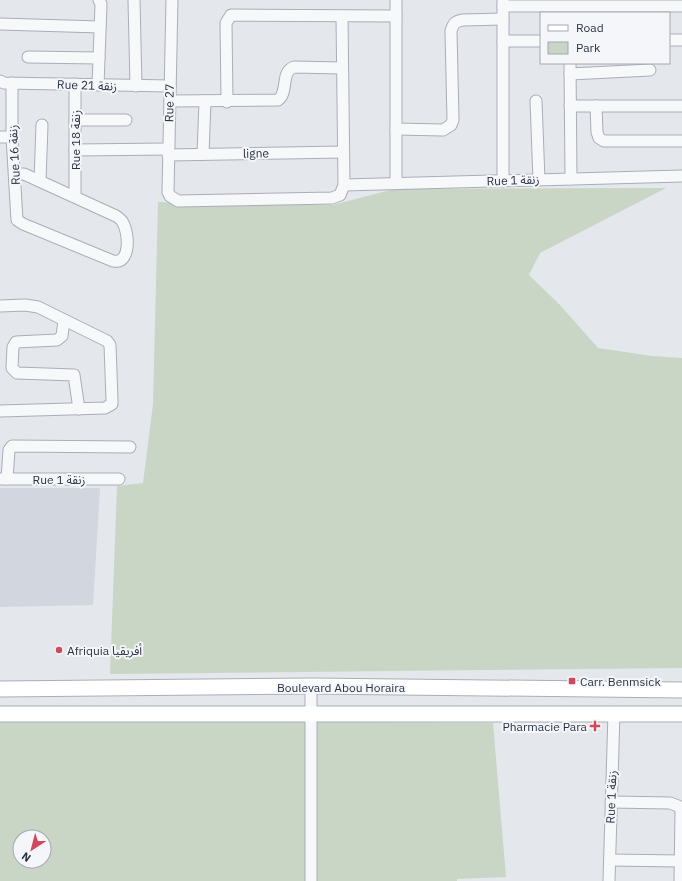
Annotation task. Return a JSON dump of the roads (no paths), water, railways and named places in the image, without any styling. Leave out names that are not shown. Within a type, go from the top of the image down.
[{"type":"main road","name":"Boulevard Abou Horaira","points":[[0,689],[311,686],[682,690]]},
{"type":"main road","points":[[0,714],[682,714]]},
{"type":"street","points":[[98,85],[101,4],[99,0]]},
{"type":"street","points":[[134,0],[136,86]]},
{"type":"street","name":"Rue 27","points":[[172,0],[168,152],[168,192],[170,196],[178,201],[336,197],[340,195],[344,185]]},
{"type":"street","points":[[396,0],[396,183]]},
{"type":"street","points":[[503,181],[503,3],[625,7],[682,6]]},
{"type":"street","points":[[227,102],[226,23],[231,16],[396,16]]},
{"type":"street","points":[[342,16],[344,185]]},
{"type":"street","points":[[396,129],[443,130],[451,125],[453,120],[451,31],[453,24],[457,20],[503,19]]},
{"type":"street","points":[[0,24],[100,27]]},
{"type":"street","points":[[670,40],[682,40]]},
{"type":"street","points":[[503,41],[540,41]]},
{"type":"street","points":[[28,57],[99,58]]},
{"type":"street","points":[[170,101],[227,102],[278,100],[283,94],[287,72],[294,67],[342,68]]},
{"type":"street","points":[[571,179],[570,68],[650,70]]},
{"type":"street","name":"Rue 21 زنقة","points":[[5,82],[170,86]]},
{"type":"street","name":"Rue 16 زنقة","points":[[5,82],[16,174],[17,220],[23,224],[113,261],[122,261],[126,256],[126,233],[122,221],[116,216],[75,195]]},
{"type":"street","name":"Rue 18 زنقة","points":[[75,84],[75,195]]},
{"type":"street","points":[[203,154],[205,101]]},
{"type":"street","points":[[536,101],[539,180]]},
{"type":"street","points":[[570,106],[682,106]]},
{"type":"street","points":[[596,106],[598,138],[604,141],[682,141]]},
{"type":"street","points":[[75,120],[126,120]]},
{"type":"street","points":[[40,180],[42,125]]},
{"type":"street","points":[[0,137],[12,137]]},
{"type":"street","name":"ligne","points":[[75,150],[203,154],[343,152]]},
{"type":"street","points":[[16,174],[24,174],[75,195]]},
{"type":"street","name":"Rue 1 زنقة","points":[[344,185],[682,176]]},
{"type":"street","points":[[0,306],[25,305],[38,307],[100,336],[110,345],[112,404],[105,408],[0,410]]},
{"type":"street","points":[[64,320],[62,336],[57,340],[16,342],[13,347],[12,368],[17,373],[74,376],[79,409]]},
{"type":"street","points":[[4,479],[9,450],[12,446],[130,447]]},
{"type":"street","name":"Rue 1 زنقة","points":[[4,479],[118,478]]},
{"type":"street","points":[[311,686],[311,881]]},
{"type":"street","name":"Rue 1 زنقة","points":[[609,881],[614,713]]},
{"type":"street","points":[[611,802],[670,803],[678,806],[681,810],[680,881]]},
{"type":"street","points":[[610,860],[680,861]]},
{"type":"place","name":"Afriquia أفريقيا","points":[[59,650]]},
{"type":"place","name":"Carr. Benmsick","points":[[572,681]]},
{"type":"place","name":"Pharmacie Para","points":[[595,726]]}]
